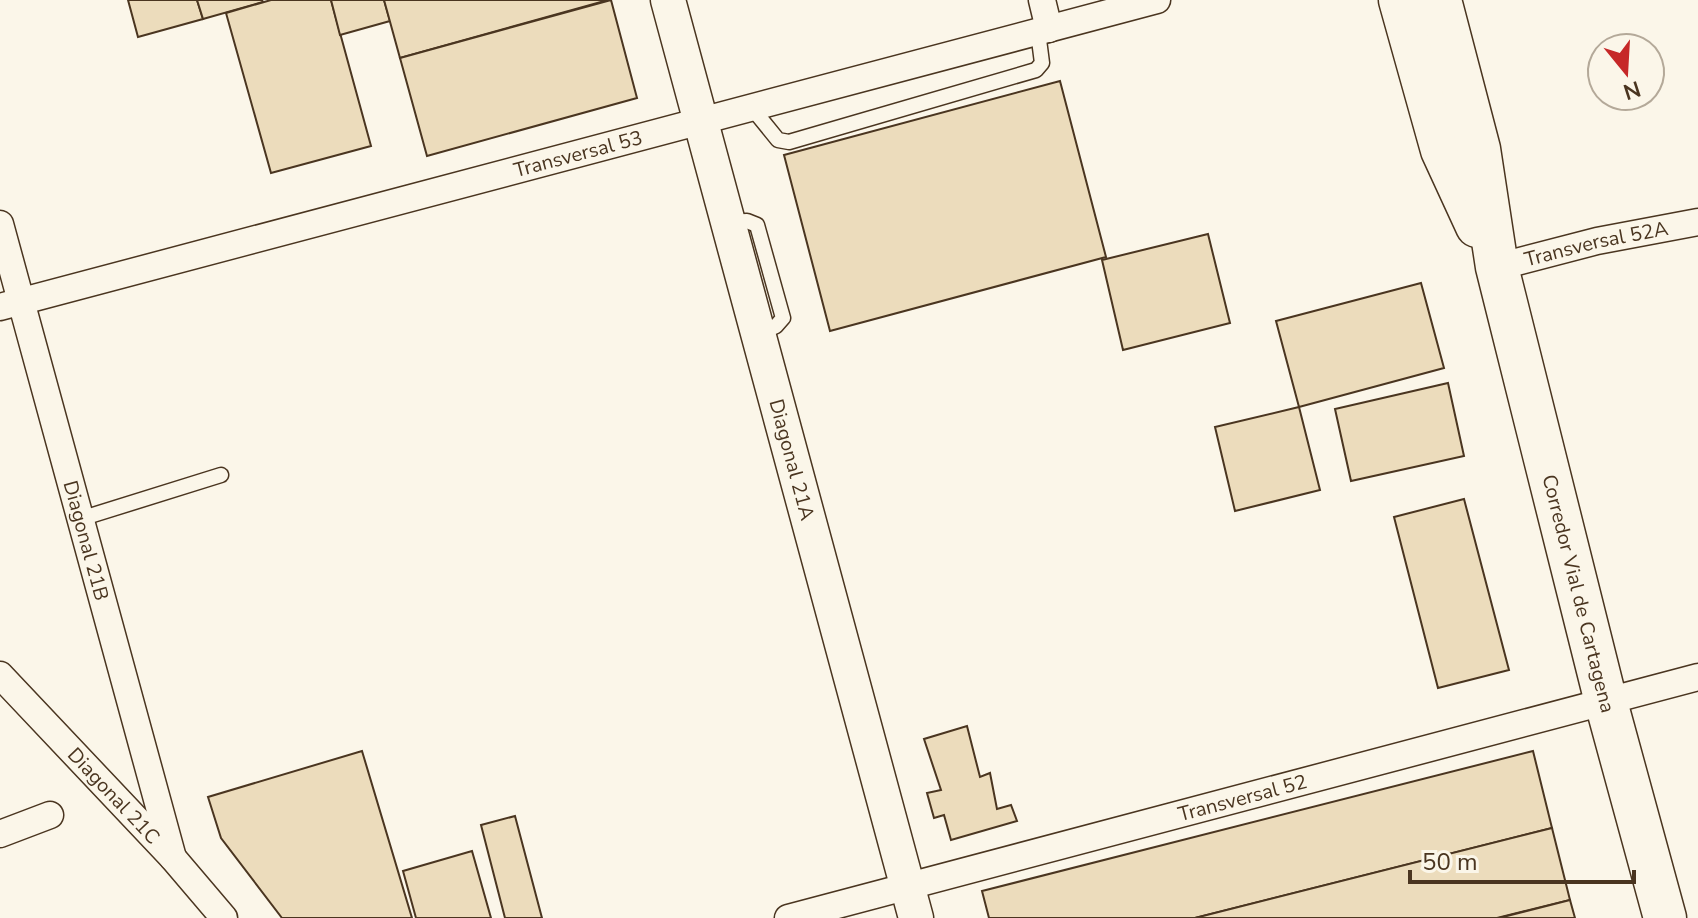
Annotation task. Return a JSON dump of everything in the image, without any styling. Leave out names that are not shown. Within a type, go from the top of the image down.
[{"type":"main road","name":"Corredor Vial de Cartagena","points":[[1400,0],[1442,150],[1497,267]]},
{"type":"main road","name":"Corredor Vial de Cartagena","points":[[1440,0],[1479,149],[1497,267],[1606,702],[1665,918]]},
{"type":"street","name":"Diagonal 21A","points":[[668,0],[912,902]]},
{"type":"street","points":[[1042,0],[1044,30]]},
{"type":"street","name":"Transversal 53","points":[[10,304],[1157,0]]},
{"type":"street","name":"Transversal 52A","points":[[1497,267],[1597,241],[1698,222]]},
{"type":"street","name":"Diagonal 21B","points":[[0,224],[10,304],[80,519],[173,858]]},
{"type":"street","name":"Diagonal 21C","points":[[0,675],[173,858],[224,918]]},
{"type":"street","name":"Transversal 52","points":[[788,918],[912,902],[1698,677]]},
{"type":"street","points":[[0,834],[50,815]]},
{"type":"lane","points":[[752,108],[778,140],[789,142],[1036,70],[1042,63],[1044,30]]},
{"type":"lane","points":[[80,519],[221,475]]},
{"type":"building","points":[[128,0],[197,0],[203,19],[138,37]]},
{"type":"building","points":[[197,0],[262,0],[263,2],[203,19]]},
{"type":"building","points":[[271,0],[331,0],[371,146],[271,173],[226,13]]},
{"type":"building","points":[[331,0],[384,0],[390,21],[340,35]]},
{"type":"building","points":[[384,0],[608,0],[400,58]]},
{"type":"building","points":[[611,0],[637,98],[427,156],[400,58]]},
{"type":"building","points":[[1060,81],[1106,257],[830,331],[784,155]]},
{"type":"building","points":[[1208,234],[1230,323],[1123,350],[1102,260]]},
{"type":"building","points":[[1421,283],[1444,368],[1299,407],[1276,321]]},
{"type":"building","points":[[1448,383],[1464,456],[1351,481],[1335,409]]},
{"type":"building","points":[[1299,407],[1320,490],[1235,511],[1215,427]]},
{"type":"building","points":[[1464,499],[1509,670],[1438,688],[1394,517]]},
{"type":"building","points":[[967,726],[980,777],[990,773],[997,809],[1011,805],[1017,821],[951,840],[944,815],[934,818],[927,793],[941,790],[924,739]]},
{"type":"building","points":[[362,751],[412,918],[282,918],[221,838],[208,797]]},
{"type":"building","points":[[1533,751],[1552,828],[1195,918],[989,918],[982,891]]},
{"type":"building","points":[[515,816],[542,918],[505,918],[481,825]]},
{"type":"building","points":[[1552,828],[1570,900],[1497,918],[1195,918]]},
{"type":"building","points":[[472,851],[491,918],[416,918],[403,871]]},
{"type":"building","points":[[1570,900],[1575,918],[1499,918]]}]
